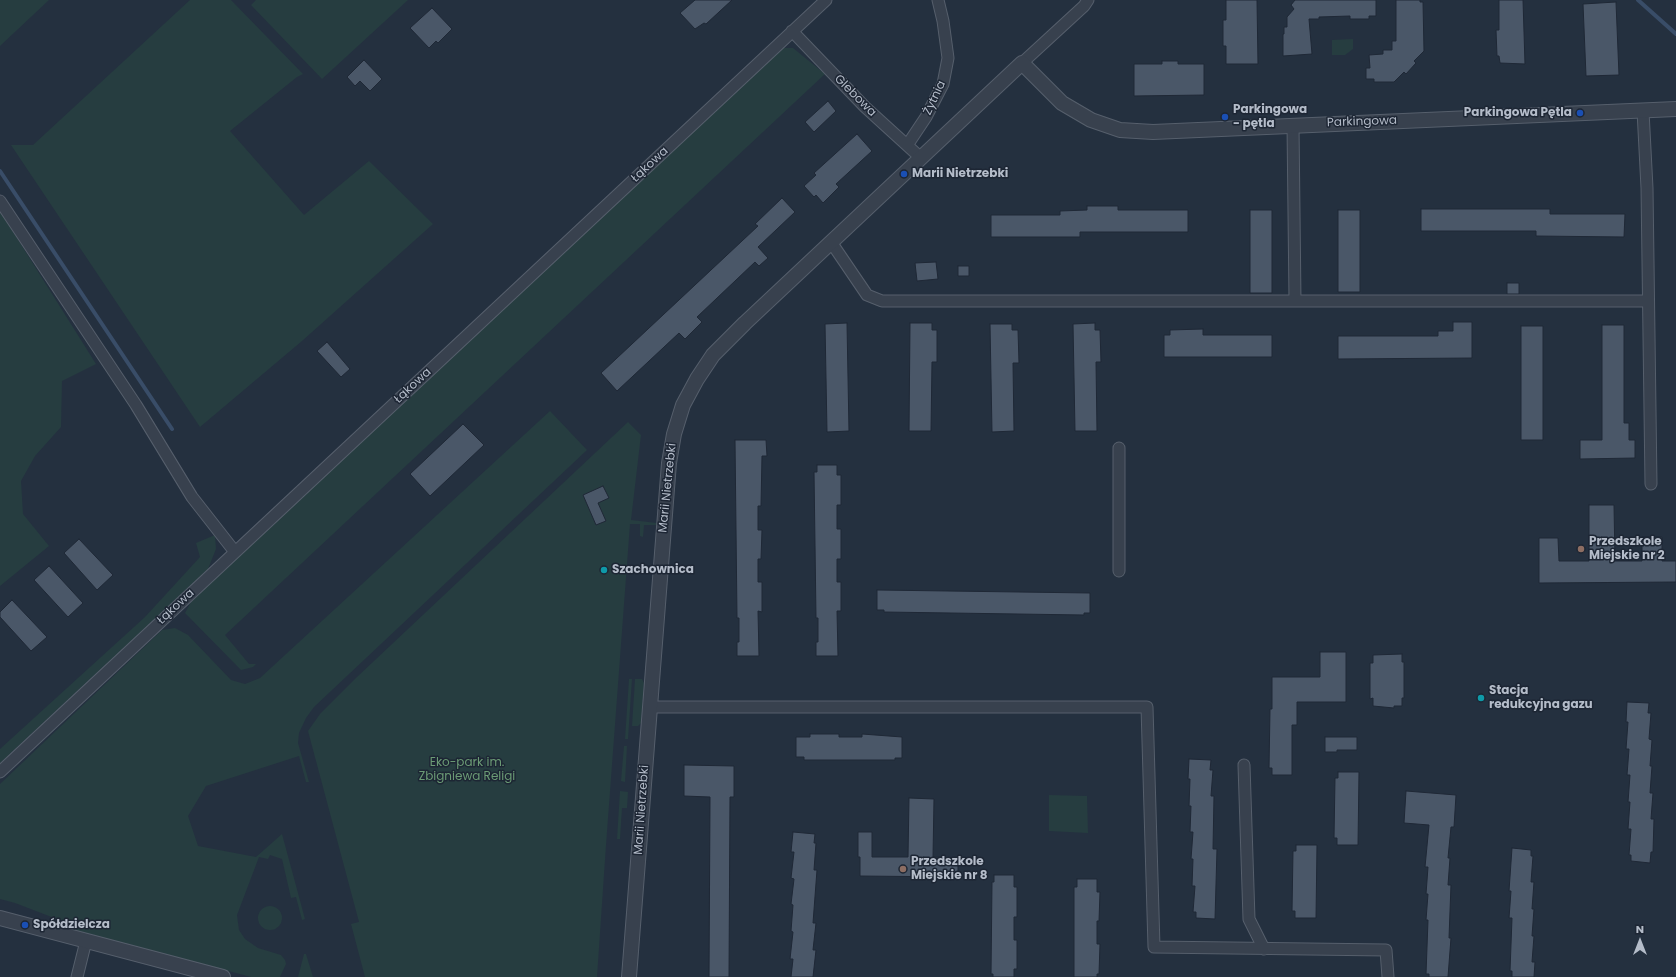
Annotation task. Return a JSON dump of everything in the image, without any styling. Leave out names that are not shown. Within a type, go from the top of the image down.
[{"type":"street","name":"Łąkowa","points":[[0,772],[826,0]]},
{"type":"street","name":"Żytnia","points":[[908,144],[926,117],[944,84],[948,58],[943,21],[938,0]]},
{"type":"street","name":"Marii Nietrzebki","points":[[629,977],[669,463],[674,434],[683,405],[697,379],[713,355],[831,242],[1084,6],[1088,0]]},
{"type":"street","name":"Glebowa","points":[[792,31],[865,107],[908,144],[921,158]]},
{"type":"street","name":"Parkingowa","points":[[1022,63],[1062,103],[1091,120],[1120,130],[1153,132],[1676,109]]},
{"type":"street","points":[[1643,111],[1647,188],[1651,484]]},
{"type":"street","points":[[1293,125],[1295,301]]},
{"type":"street","points":[[0,201],[136,405],[192,497],[235,552]]},
{"type":"street","points":[[831,242],[866,295],[882,301],[1648,301]]},
{"type":"street","points":[[1119,448],[1119,571]]},
{"type":"street","points":[[650,707],[1147,707],[1154,947],[1386,950],[1388,977]]},
{"type":"street","points":[[1244,765],[1249,918],[1264,949]]},
{"type":"street","points":[[0,918],[223,977]]},
{"type":"street","points":[[77,977],[86,941]]},
{"type":"green space","points":[[0,0],[49,0],[0,46]]},
{"type":"green space","points":[[190,0],[231,0],[303,74],[297,77],[230,131],[304,215],[369,161],[433,224],[302,341],[200,427],[11,145],[33,145]]},
{"type":"green space","points":[[256,0],[408,0],[322,79],[251,5]]},
{"type":"green space","points":[[1353,39],[1353,49],[1345,55],[1332,55],[1332,40]]},
{"type":"green space","points":[[778,48],[793,48],[825,74],[225,635],[249,664],[256,664],[253,667],[241,670],[185,613],[191,602]]},
{"type":"green space","points":[[0,211],[96,364],[62,381],[61,427],[35,456],[21,481],[23,514],[49,546],[0,586]]},
{"type":"green space","points":[[550,411],[587,450],[314,707],[306,718],[299,733],[298,743],[309,782],[306,782],[299,756],[206,786],[188,816],[198,846],[256,857],[282,834],[305,919],[302,920],[296,897],[291,898],[282,859],[270,855],[268,859],[259,857],[237,915],[239,930],[245,939],[258,948],[281,955],[285,960],[286,964],[280,977],[251,977],[68,928],[70,924],[15,903],[0,899],[0,784],[162,630],[175,628],[188,635],[231,680],[245,684],[260,678]]},
{"type":"green space","name":"Eko-park im. Zbigniewa Religi","points":[[628,422],[641,435],[631,520],[657,523],[656,525],[644,525],[643,537],[640,536],[640,524],[630,524],[597,977],[365,977],[351,924],[359,922],[308,731],[320,714],[357,677]]},
{"type":"green space","points":[[215,535],[216,549],[208,569],[0,763],[0,749],[145,617],[200,557],[196,543]]},
{"type":"green space","points":[[629,679],[632,679],[628,739],[625,739]]},
{"type":"green space","points":[[635,679],[642,679],[644,683],[641,723],[638,726],[632,726]]},
{"type":"green space","points":[[624,746],[627,746],[625,782],[621,781]]},
{"type":"green space","points":[[620,791],[628,792],[627,808],[622,808],[620,839],[617,839]]},
{"type":"green space","points":[[1049,795],[1087,796],[1088,833],[1049,831]]},
{"type":"green space","points":[[270,906],[278,910],[282,918],[278,926],[270,930],[262,926],[258,918],[262,910]]},
{"type":"green space","points":[[304,954],[306,954],[313,977],[298,977]]},
{"type":"building","points":[[695,0],[732,0],[706,24],[704,23],[695,29],[680,13]]},
{"type":"building","points":[[1226,0],[1257,0],[1258,64],[1226,64],[1226,46],[1223,46],[1223,20],[1226,20]]},
{"type":"building","points":[[1295,0],[1376,0],[1376,16],[1369,16],[1369,19],[1350,19],[1350,16],[1319,17],[1319,19],[1309,19],[1312,54],[1283,56],[1284,27],[1287,27],[1287,17],[1294,9],[1291,5]]},
{"type":"building","points":[[1396,0],[1420,0],[1420,2],[1423,2],[1424,51],[1414,61],[1416,63],[1406,74],[1404,72],[1394,82],[1374,82],[1374,79],[1366,79],[1366,68],[1370,68],[1369,55],[1383,54],[1383,50],[1392,50],[1392,41],[1396,41]]},
{"type":"building","points":[[1499,0],[1523,0],[1525,64],[1500,63],[1499,56],[1497,56],[1496,30],[1499,30]]},
{"type":"building","points":[[1616,2],[1619,75],[1586,76],[1583,4]]},
{"type":"building","points":[[432,8],[452,29],[438,43],[436,41],[429,48],[410,28]]},
{"type":"building","points":[[364,60],[382,79],[370,91],[360,81],[355,86],[347,77]]},
{"type":"building","points":[[1162,61],[1178,61],[1178,64],[1204,64],[1204,95],[1134,96],[1134,64],[1162,64]]},
{"type":"building","points":[[828,101],[836,111],[814,132],[805,122]]},
{"type":"building","points":[[857,134],[872,151],[836,184],[839,187],[823,203],[816,195],[814,197],[804,186],[816,175],[814,173]]},
{"type":"building","points":[[782,198],[795,212],[758,247],[768,258],[759,266],[755,262],[697,317],[702,322],[685,339],[679,333],[617,391],[601,373],[758,226],[755,224]]},
{"type":"building","points":[[1087,206],[1118,206],[1118,210],[1188,210],[1188,232],[1080,232],[1080,237],[991,237],[991,215],[1060,215],[1060,211],[1087,210]]},
{"type":"building","points":[[1421,209],[1550,209],[1550,214],[1625,214],[1624,237],[1536,236],[1536,231],[1421,231]]},
{"type":"building","points":[[1250,210],[1272,210],[1272,293],[1250,293]]},
{"type":"building","points":[[1338,210],[1360,210],[1360,292],[1338,292]]},
{"type":"building","points":[[936,262],[938,279],[917,281],[915,263]]},
{"type":"building","points":[[958,266],[969,266],[969,276],[958,276]]},
{"type":"building","points":[[1507,283],[1519,283],[1519,294],[1507,294]]},
{"type":"building","points":[[1453,322],[1472,322],[1472,358],[1338,359],[1338,336],[1438,336],[1438,331],[1453,331]]},
{"type":"building","points":[[847,323],[849,431],[827,432],[825,324]]},
{"type":"building","points":[[910,323],[932,323],[932,330],[937,330],[937,362],[932,362],[931,431],[909,431]]},
{"type":"building","points":[[1095,323],[1095,330],[1100,330],[1101,362],[1096,362],[1097,431],[1075,431],[1073,324]]},
{"type":"building","points":[[990,324],[1012,324],[1012,330],[1018,330],[1019,363],[1013,363],[1014,431],[992,432]]},
{"type":"building","points":[[1602,325],[1624,325],[1624,423],[1629,423],[1629,440],[1635,440],[1635,458],[1580,459],[1580,440],[1602,440]]},
{"type":"building","points":[[1521,326],[1543,326],[1543,440],[1521,440]]},
{"type":"building","points":[[1203,329],[1203,335],[1272,335],[1272,357],[1164,357],[1164,335],[1170,335],[1170,330]]},
{"type":"building","points":[[327,342],[350,369],[341,377],[317,351]]},
{"type":"building","points":[[463,424],[484,445],[430,496],[410,474]]},
{"type":"building","points":[[735,440],[766,440],[767,456],[762,456],[761,506],[758,506],[758,530],[762,530],[761,559],[758,559],[758,582],[762,582],[762,612],[758,611],[759,656],[737,656],[737,642],[739,642],[739,618],[737,618]]},
{"type":"building","points":[[817,465],[837,465],[837,475],[841,475],[841,505],[837,505],[837,529],[841,529],[841,559],[837,559],[837,582],[841,582],[841,611],[837,611],[838,656],[816,656],[816,642],[818,642],[818,618],[816,618],[814,472],[817,472]]},
{"type":"building","points":[[603,486],[609,498],[598,503],[606,521],[596,525],[583,495]]},
{"type":"building","points":[[1589,505],[1614,505],[1615,561],[1642,561],[1642,537],[1662,537],[1662,561],[1676,561],[1676,582],[1539,583],[1539,538],[1558,538],[1559,561],[1589,561]]},
{"type":"building","points":[[79,539],[113,575],[97,590],[64,553]]},
{"type":"building","points":[[49,566],[83,603],[68,617],[34,580]]},
{"type":"building","points":[[877,590],[1090,593],[1090,613],[1084,613],[1084,615],[884,612],[884,610],[877,610]]},
{"type":"building","points":[[12,600],[47,637],[31,651],[0,617],[0,612]]},
{"type":"building","points":[[1320,652],[1346,652],[1346,702],[1297,702],[1297,725],[1292,725],[1292,775],[1272,775],[1272,768],[1269,768],[1272,677],[1320,677]]},
{"type":"building","points":[[1402,654],[1402,662],[1404,662],[1404,698],[1402,698],[1402,706],[1394,706],[1394,708],[1373,706],[1373,698],[1370,699],[1370,663],[1373,663],[1373,655]]},
{"type":"building","points":[[1627,702],[1649,703],[1648,713],[1651,713],[1649,739],[1652,740],[1650,793],[1653,793],[1651,819],[1654,819],[1653,852],[1651,852],[1650,863],[1631,861],[1631,855],[1629,855],[1631,829],[1628,829],[1630,775],[1627,775],[1629,749],[1626,749],[1628,722],[1626,722]]},
{"type":"building","points":[[810,734],[839,734],[839,737],[862,737],[862,734],[902,737],[902,758],[895,758],[895,760],[804,760],[804,757],[796,757],[796,737],[810,737]]},
{"type":"building","points":[[1325,737],[1357,737],[1357,750],[1337,750],[1337,752],[1325,752]]},
{"type":"building","points":[[1189,759],[1211,760],[1210,770],[1213,770],[1211,796],[1214,796],[1213,849],[1217,849],[1215,919],[1196,918],[1196,912],[1193,912],[1195,886],[1192,886],[1193,859],[1191,859],[1193,832],[1190,832],[1191,806],[1189,806]]},
{"type":"building","points":[[684,765],[734,766],[734,797],[730,797],[729,977],[709,977],[710,797],[684,796]]},
{"type":"building","points":[[1338,772],[1359,772],[1358,845],[1337,845],[1337,838],[1334,838],[1335,778],[1338,778]]},
{"type":"building","points":[[1406,791],[1456,795],[1454,827],[1451,827],[1448,858],[1450,858],[1448,885],[1451,885],[1449,938],[1451,938],[1448,977],[1429,977],[1429,974],[1426,974],[1428,920],[1426,920],[1428,894],[1426,894],[1428,867],[1425,867],[1429,825],[1404,823]]},
{"type":"building","points":[[909,798],[934,799],[933,857],[958,858],[958,877],[860,876],[858,832],[872,832],[872,857],[908,857]]},
{"type":"building","points":[[793,832],[815,834],[814,843],[816,843],[814,870],[817,870],[813,923],[816,923],[813,950],[816,950],[813,977],[791,977],[793,959],[790,959],[793,932],[791,931],[793,905],[791,904],[794,879],[791,878],[794,852],[791,852]]},
{"type":"building","points":[[1296,845],[1317,845],[1316,918],[1295,918],[1295,911],[1292,911],[1293,851],[1296,851]]},
{"type":"building","points":[[1512,848],[1531,850],[1531,856],[1533,856],[1531,882],[1534,882],[1532,936],[1534,936],[1532,962],[1535,962],[1534,977],[1512,977],[1512,971],[1510,971],[1512,918],[1509,918],[1511,891],[1509,891]]},
{"type":"building","points":[[994,875],[1014,875],[1014,887],[1017,887],[1017,917],[1014,917],[1014,940],[1017,940],[1017,969],[1014,969],[1014,977],[993,977],[993,974],[991,974],[992,882],[994,882]]},
{"type":"building","points":[[1077,879],[1097,879],[1097,892],[1100,892],[1099,921],[1097,921],[1097,944],[1100,944],[1099,974],[1097,974],[1097,977],[1074,977],[1074,887],[1077,887]]},
{"type":"waterway","points":[[1638,0],[1676,34]]},
{"type":"waterway","points":[[0,171],[172,429]]},
{"type":"place","name":"Parkingowa Pętla","points":[[1580,113]]},
{"type":"place","name":"Parkingowa - pętla","points":[[1225,117]]},
{"type":"place","name":"Marii Nietrzebki","points":[[904,174]]},
{"type":"place","name":"Przedszkole Miejskie nr 2","points":[[1581,549]]},
{"type":"place","name":"Szachownica","points":[[604,570]]},
{"type":"place","name":"Stacja redukcyjna gazu","points":[[1481,698]]},
{"type":"place","name":"Przedszkole Miejskie nr 8","points":[[903,869]]},
{"type":"place","name":"Spółdzielcza","points":[[25,925]]}]
